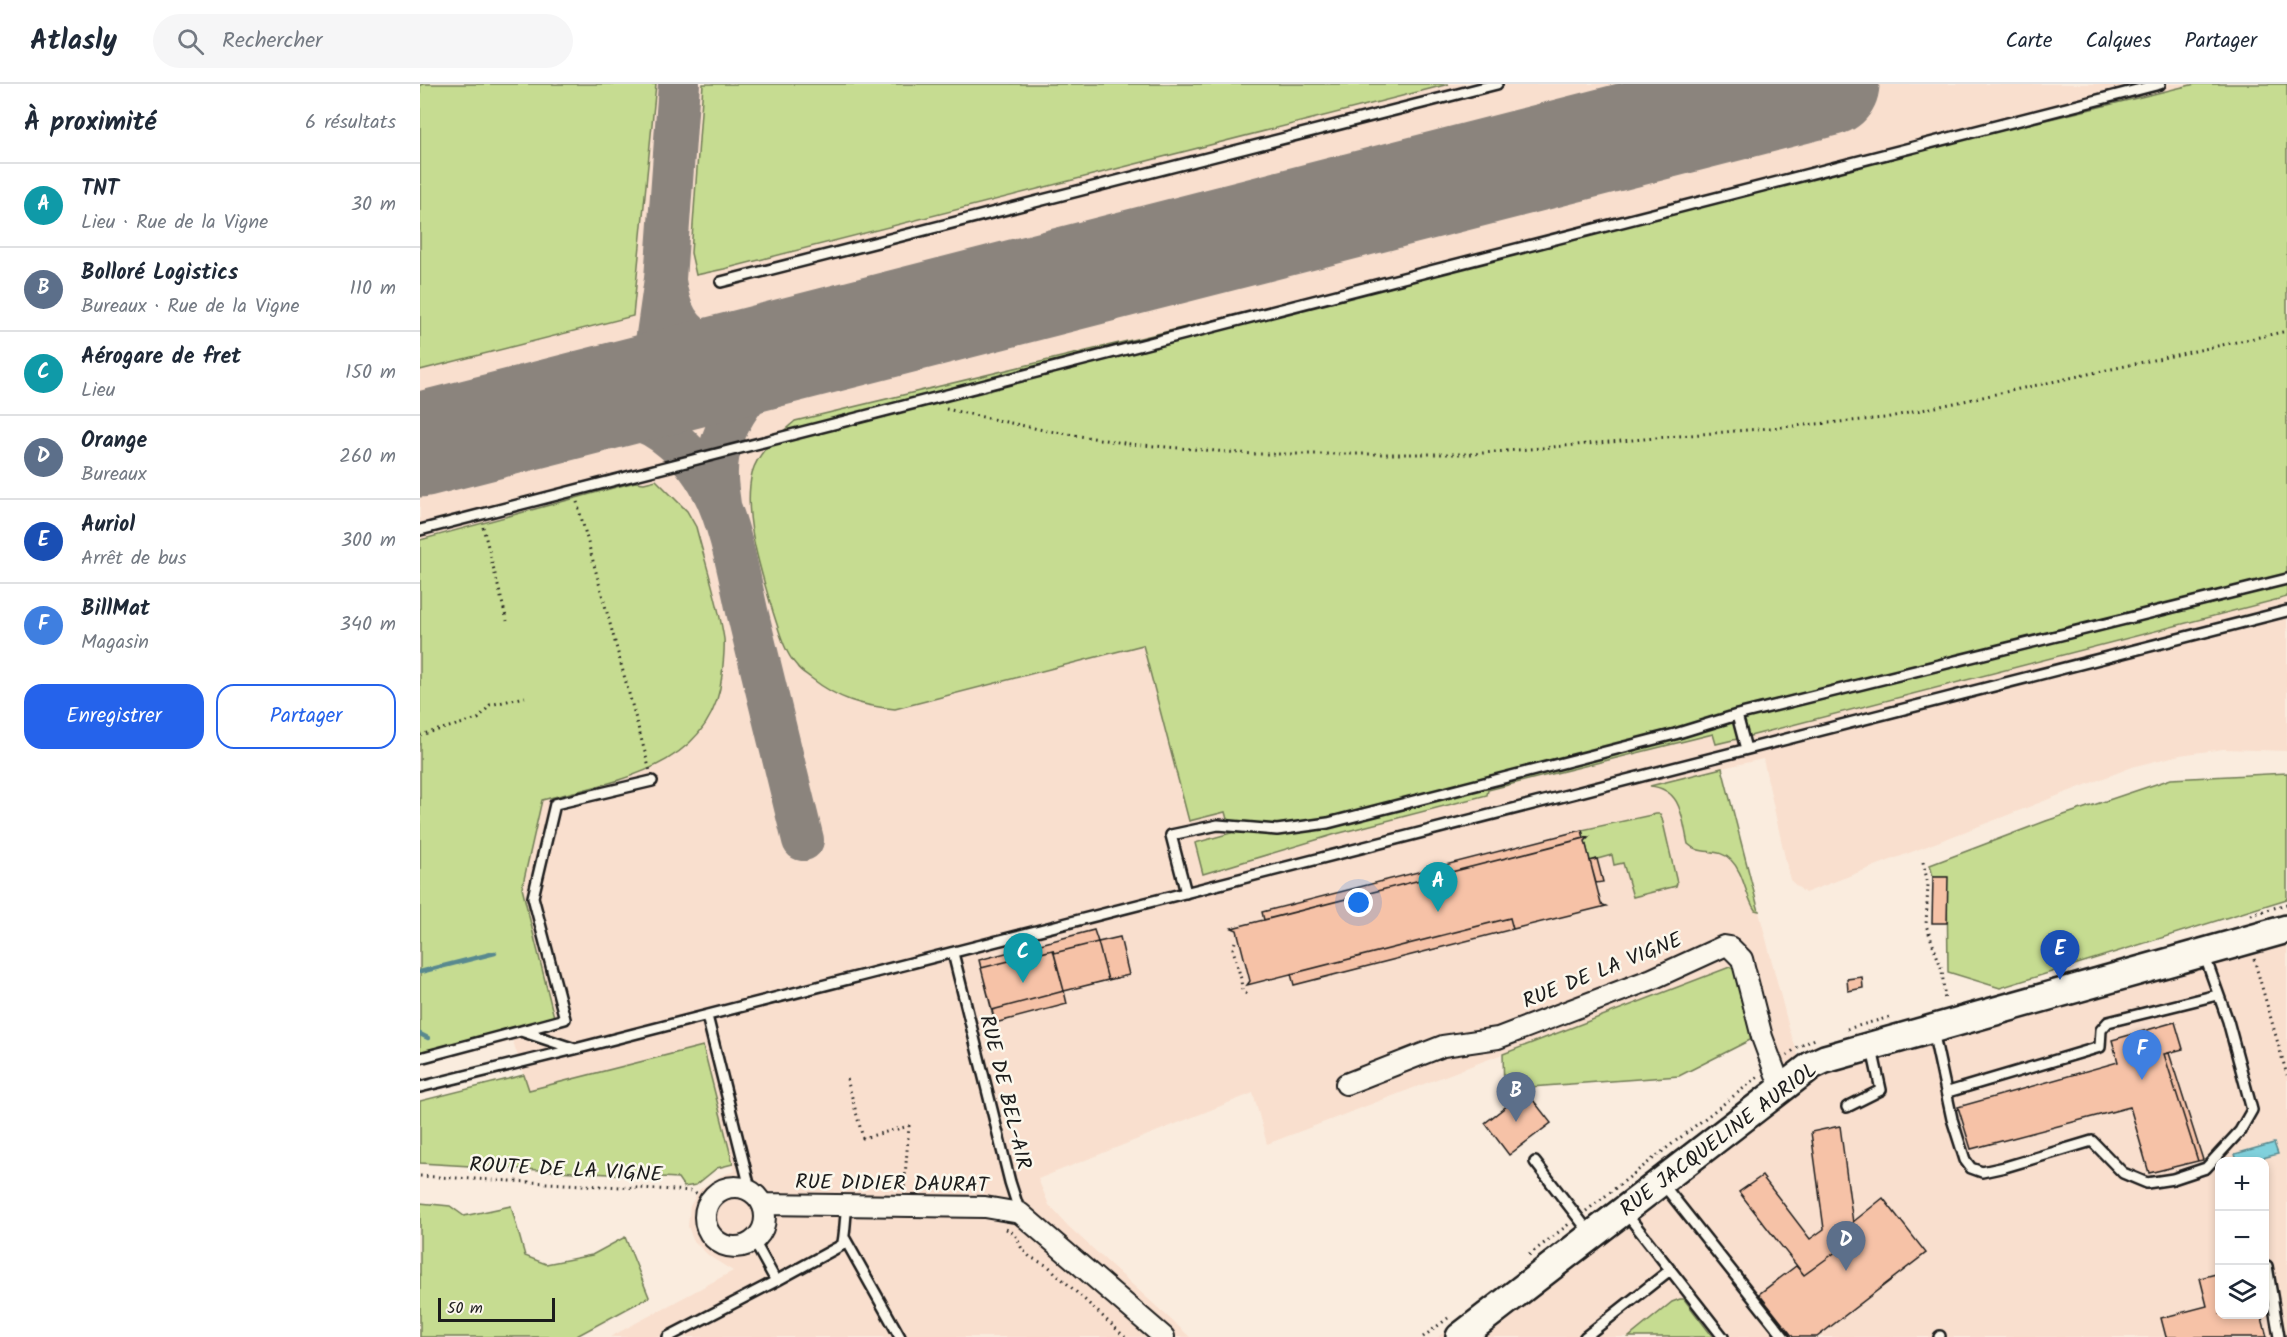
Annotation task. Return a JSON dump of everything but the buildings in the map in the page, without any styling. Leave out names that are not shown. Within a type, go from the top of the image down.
[{"type":"street","name":"RUE JACQUELINE AURIOL","points":[[1460,1337],[1800,1073],[1819,1062],[2287,929]]},
{"type":"street","name":"RUE DE LA VIGNE","points":[[1346,1084],[1443,1047],[1497,1038],[1652,979],[1724,946],[1730,947],[1742,959],[1762,1037],[1781,1088]]},
{"type":"street","name":"RUE DIDIER DAURAT","points":[[708,1201],[722,1189],[733,1187],[743,1188],[757,1198],[847,1206],[985,1207],[1020,1213]]},
{"type":"street","points":[[708,1201],[704,1211],[704,1222],[708,1233],[715,1241],[731,1248],[742,1247],[754,1241],[763,1229],[765,1219],[757,1198]]},
{"type":"street","points":[[1020,1213],[1164,1337]]},
{"type":"lane","points":[[721,282],[1497,84]]},
{"type":"lane","points":[[420,530],[2160,84]]},
{"type":"lane","points":[[1186,893],[1171,836],[1218,825],[1277,830],[1328,823],[1675,734],[1737,715],[2287,579]]},
{"type":"lane","points":[[420,1088],[2287,611]]},
{"type":"lane","points":[[1737,715],[1746,749]]},
{"type":"lane","points":[[420,1058],[565,1019],[533,897],[555,804],[652,781]]},
{"type":"lane","points":[[1932,1029],[1952,1119],[1965,1160],[1971,1168],[1982,1172],[2005,1167],[2092,1141],[2122,1173],[2147,1183],[2173,1179],[2206,1168],[2240,1131],[2252,1110],[2228,1021],[2203,952]]},
{"type":"lane","name":"RUE DE BEL-AIR","points":[[953,953],[1010,1182],[1020,1213]]},
{"type":"lane","points":[[1947,1092],[2100,1047],[2101,1030],[2108,1022],[2217,994]]},
{"type":"lane","points":[[707,1016],[757,1198]]},
{"type":"lane","points":[[521,1031],[574,1049]]},
{"type":"lane","points":[[1847,1107],[1881,1090],[1871,1046]]},
{"type":"lane","points":[[1535,1162],[1592,1235]]},
{"type":"lane","points":[[1660,1181],[1784,1337]]},
{"type":"lane","points":[[847,1206],[843,1231],[845,1239],[900,1337]]},
{"type":"lane","points":[[1623,1210],[1723,1337]]},
{"type":"lane","points":[[668,1337],[842,1245],[845,1239]]},
{"type":"lane","points":[[754,1241],[776,1281]]},
{"type":"lane","points":[[1585,1337],[1670,1270]]},
{"type":"lane","points":[[2269,1278],[2279,1337]]},
{"type":"path","points":[[918,402],[1043,430],[1130,444],[1253,454],[1472,454],[1885,418],[2287,331]]},
{"type":"path","points":[[574,490],[652,781]]},
{"type":"path","points":[[483,524],[507,621]]},
{"type":"path","points":[[420,735],[478,718],[489,705],[525,697]]},
{"type":"path","points":[[1923,862],[1928,884],[1926,925],[1942,970],[1945,1002]]},
{"type":"path","points":[[2249,940],[2287,1075]]},
{"type":"path","points":[[1235,942],[1233,949],[1242,991],[1250,996]]},
{"type":"path","points":[[847,1079],[863,1138],[909,1126],[904,1206]]},
{"type":"path","name":"ROUTE DE LA VIGNE","points":[[420,1176],[693,1191],[708,1201]]},
{"type":"path","points":[[1000,1226],[1015,1234],[1022,1249],[1030,1257],[1048,1266],[1125,1337]]},
{"type":"shaded area","points":[[420,84],[2287,84],[2287,751],[2223,749],[2180,755],[2135,766],[1805,893],[1790,880],[1763,759],[1722,768],[1789,1028],[1799,1057],[1813,1046],[2287,943],[2287,1337],[1438,1337],[1767,1082],[1735,965],[1267,1144],[1253,1093],[1038,1179],[1049,1205],[1068,1226],[1190,1337],[610,1337],[733,1271],[709,1256],[693,1240],[688,1226],[690,1206],[700,1189],[723,1175],[735,1171],[703,1047],[528,1090],[513,1041],[420,1065]]},
{"type":"green space","points":[[656,84],[633,316],[420,370],[420,85]]},
{"type":"green space","points":[[703,84],[1449,84],[696,275],[691,253]]},
{"type":"green space","points":[[2195,84],[2287,84],[2287,597],[1750,736],[1716,744],[1713,734],[1488,790],[1487,795],[1336,834],[1203,874],[1195,843],[1231,833],[1225,812],[1189,821],[1143,645],[895,709],[850,700],[821,685],[792,660],[782,640],[754,543],[749,507],[750,490],[752,473],[759,458],[770,444],[795,421]]},
{"type":"green space","points":[[656,480],[687,511],[696,527],[715,597],[722,626],[724,648],[722,675],[715,706],[700,731],[681,750],[656,765],[600,786],[542,800],[522,888],[554,1017],[420,1052],[420,540],[635,482],[644,483]]},
{"type":"green space","points":[[1722,768],[1759,911],[1755,910],[1739,871],[1731,860],[1721,854],[1698,850],[1688,844],[1682,815],[1675,799],[1661,788],[1650,786]]},
{"type":"green space","points":[[2287,773],[2287,899],[2000,988],[1948,972],[1947,877],[1933,877],[1930,865],[2046,821],[2171,779]]},
{"type":"green space","points":[[1660,814],[1662,818],[1677,883],[1676,886],[1633,897],[1623,863],[1614,865],[1612,855],[1590,861],[1585,841],[1588,838],[1584,838],[1582,830]]},
{"type":"green space","points":[[1735,965],[1754,1038],[1679,1076],[1504,1089],[1503,1054]]},
{"type":"green space","points":[[703,1046],[733,1164],[717,1168],[696,1185],[684,1187],[678,1178],[420,1163],[420,1101],[524,1075],[529,1090]]},
{"type":"green space","points":[[420,1203],[450,1206],[464,1216],[511,1206],[525,1256],[546,1264],[592,1255],[625,1237],[649,1297],[575,1337],[420,1337]]},
{"type":"green space","points":[[1684,1299],[1713,1337],[1629,1337],[1672,1302]]},
{"type":"water","points":[[2274,1143],[2278,1154],[2266,1157],[2236,1157],[2235,1154]]},
{"type":"waterway","points":[[420,972],[495,953]]},
{"type":"waterway","points":[[420,1034],[428,1038]]},
{"type":"taxiway","points":[[568,404],[617,389],[638,374],[646,364],[656,342],[665,279],[679,84]]},
{"type":"taxiway","points":[[665,281],[673,312],[683,328],[690,335],[715,350],[732,356],[751,356],[800,345]]},
{"type":"taxiway","points":[[720,505],[717,477],[718,458],[723,439],[730,421],[741,404],[767,374],[783,362],[808,349],[909,319]]},
{"type":"taxiway","points":[[547,410],[577,410],[623,415],[652,426],[686,452],[708,481],[724,516],[733,548],[803,840]]},
{"type":"runway","points":[[420,445],[1827,84]]},
{"type":"place","name":"TNT","points":[[1438,912]]},
{"type":"place","name":"Auriol","points":[[2060,980]]},
{"type":"place","name":"Aérogare de fret","points":[[1023,983]]},
{"type":"place","name":"BillMat","points":[[2142,1080]]},
{"type":"place","name":"Bolloré Logistics","points":[[1516,1122]]},
{"type":"place","name":"Orange","points":[[1846,1271]]}]
